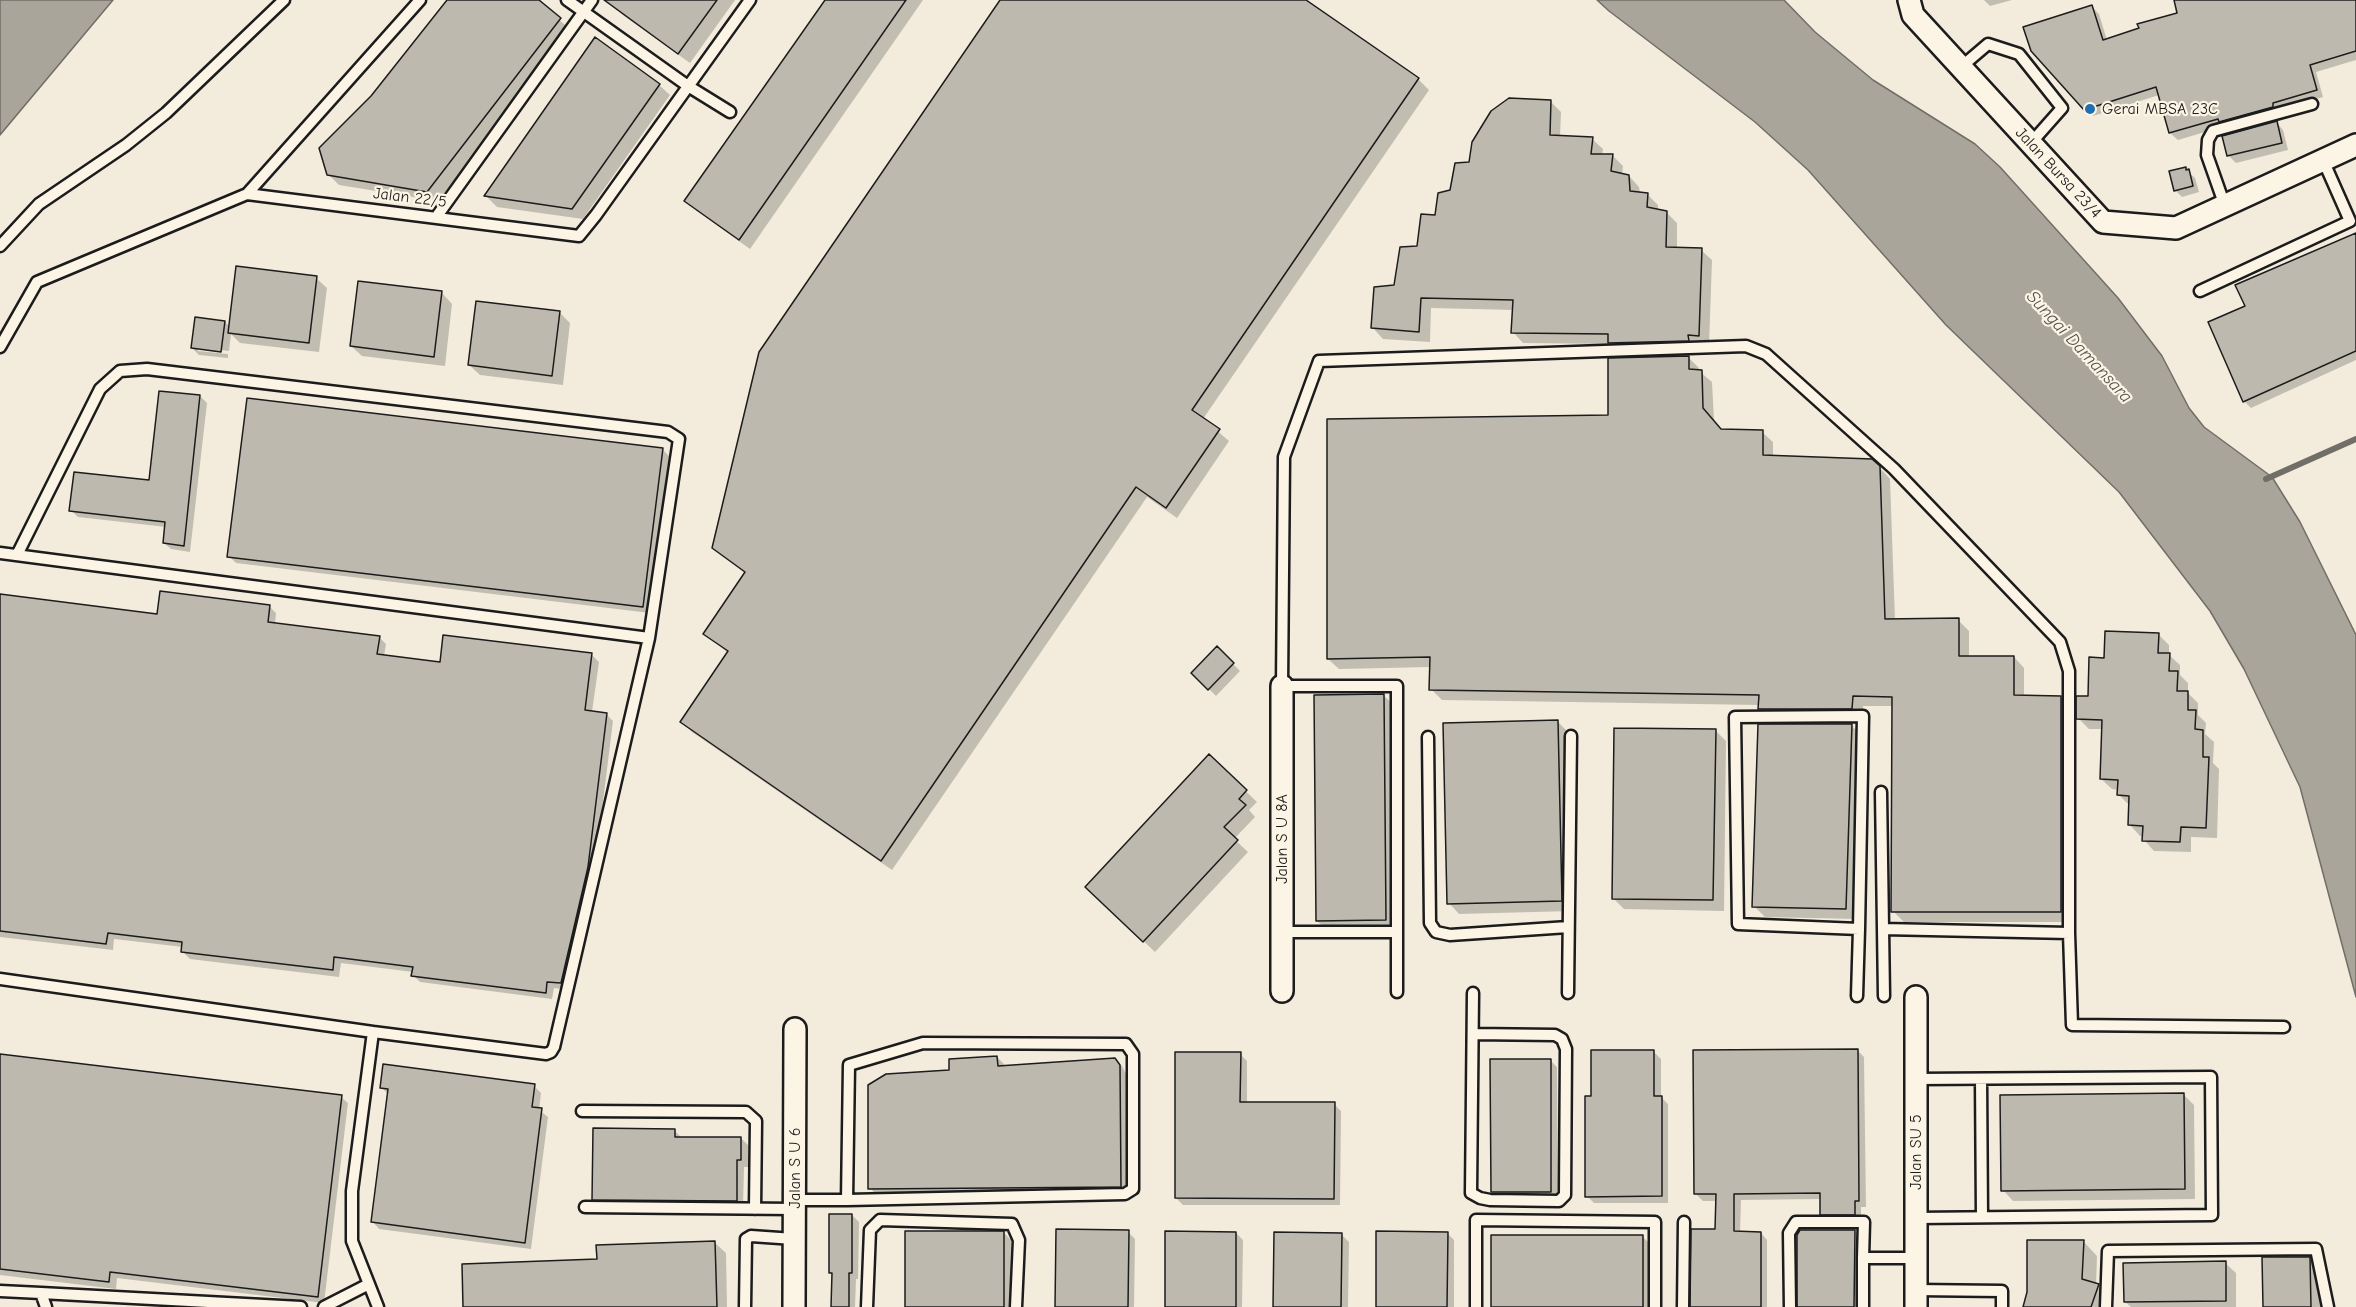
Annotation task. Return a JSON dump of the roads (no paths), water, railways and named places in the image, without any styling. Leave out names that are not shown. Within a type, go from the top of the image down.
[{"type":"street","name":"Jalan Bursa 23/4","points":[[1909,0],[1913,15],[2103,222],[2176,228],[2356,144]]},
{"type":"street","name":"Jalan S U 8A","points":[[1282,686],[1282,991]]},
{"type":"street","name":"Jalan SU 5","points":[[1916,997],[1916,1298]]},
{"type":"street","name":"Jalan S U 6","points":[[794,1307],[795,1029]]},
{"type":"lane","points":[[0,246],[39,204],[126,145],[166,113],[284,0]]},
{"type":"lane","points":[[247,194],[420,0]]},
{"type":"lane","points":[[567,0],[688,86],[730,112]]},
{"type":"lane","points":[[437,216],[592,0]]},
{"type":"lane","name":"Jalan 22/5","points":[[0,347],[37,282],[247,194],[437,216],[579,236],[750,0]]},
{"type":"lane","points":[[1961,67],[1988,44],[2019,54],[2062,108],[2031,143]]},
{"type":"lane","points":[[2225,206],[2207,155],[2208,140],[2213,131],[2312,104]]},
{"type":"lane","points":[[2200,291],[2350,221],[2323,160]]},
{"type":"lane","points":[[1397,992],[1397,686],[1282,686],[1284,457],[1319,361],[1746,346],[1766,354],[1894,469],[2060,642],[2069,670],[2069,933],[2072,1025],[2284,1027]]},
{"type":"lane","points":[[0,979],[373,1032],[546,1054],[551,1052],[649,638],[679,439],[668,432],[147,369],[120,371],[100,389],[17,555]]},
{"type":"lane","points":[[0,553],[649,638]]},
{"type":"lane","points":[[1857,996],[1859,929],[1863,716],[1735,717],[1738,924],[1859,929]]},
{"type":"lane","points":[[1568,993],[1571,736]]},
{"type":"lane","points":[[1428,737],[1430,923],[1436,932],[1450,934],[1568,927]]},
{"type":"lane","points":[[1881,792],[1884,996]]},
{"type":"lane","points":[[1883,929],[2069,933]]},
{"type":"lane","points":[[1282,933],[1397,932]]},
{"type":"lane","points":[[1473,993],[1471,1193],[1490,1200],[1559,1201],[1565,1195],[1566,1048],[1562,1039],[1555,1035],[1473,1034]]},
{"type":"lane","points":[[373,1032],[352,1191],[352,1241],[367,1284],[378,1307]]},
{"type":"lane","points":[[585,1207],[755,1209],[847,1200],[1125,1194],[1133,1189],[1133,1054],[1126,1044],[923,1043],[849,1065],[847,1200]]},
{"type":"lane","points":[[1916,1080],[2211,1077],[2212,1215],[1916,1218]]},
{"type":"lane","points":[[1981,1079],[1982,1217]]},
{"type":"lane","points":[[582,1111],[746,1112],[756,1121],[755,1209]]},
{"type":"lane","points":[[867,1307],[870,1230],[880,1220],[1012,1224],[1019,1240],[1016,1307]]},
{"type":"lane","points":[[1476,1307],[1476,1220],[1655,1222],[1655,1307]]},
{"type":"lane","points":[[1683,1307],[1684,1222]]},
{"type":"lane","points":[[1790,1307],[1789,1233],[1796,1222],[1864,1222],[1863,1307]]},
{"type":"lane","points":[[745,1307],[746,1239],[751,1236],[794,1239]]},
{"type":"lane","points":[[2106,1307],[2108,1251],[2316,1249],[2328,1307]]},
{"type":"lane","points":[[1863,1257],[1916,1258]]},
{"type":"lane","points":[[324,1307],[367,1284]]},
{"type":"lane","points":[[0,1291],[301,1307]]},
{"type":"lane","points":[[1916,1298],[2002,1291],[2002,1307]]},
{"type":"lane","points":[[41,1293],[46,1307]]},
{"type":"water","points":[[0,0],[113,0],[0,135]]},
{"type":"water","name":"Sungai Damansara","points":[[1597,0],[1784,0],[1815,32],[1873,80],[1975,144],[2000,167],[2118,298],[2162,356],[2189,408],[2204,427],[2272,477],[2300,522],[2356,635],[2356,997],[2300,787],[2244,669],[2210,611],[2119,492],[1946,325],[1808,170],[1755,122]]},
{"type":"waterway","points":[[2266,479],[2356,439]]},
{"type":"place","name":"Gerai MBSA 23C","points":[[2090,109]]}]
